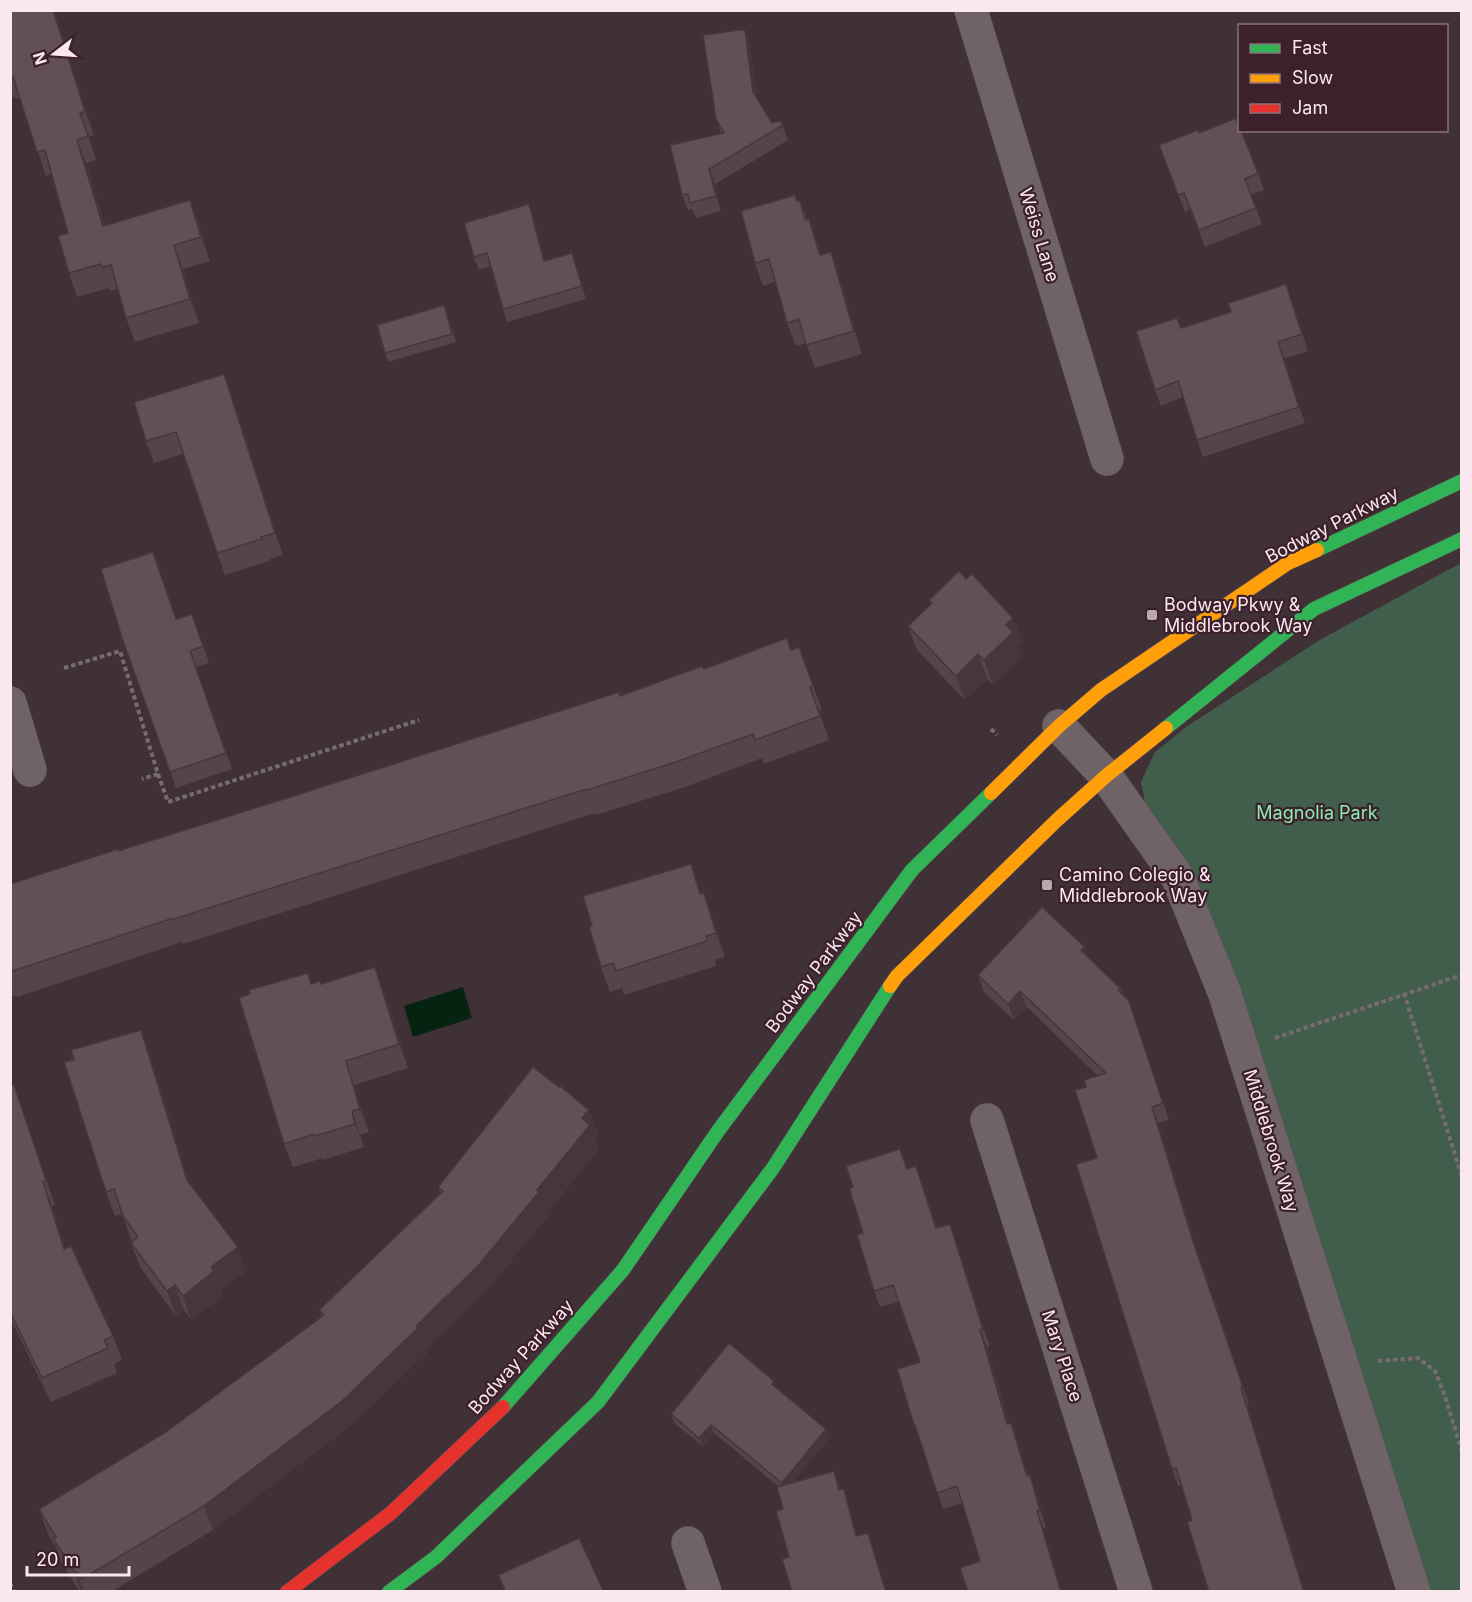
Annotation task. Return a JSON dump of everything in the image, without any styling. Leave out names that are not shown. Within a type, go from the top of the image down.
[{"type":"street","name":"Weiss Lane","points":[[971,10],[1107,459]]},
{"type":"street","name":"Bodway Parkway","points":[[287,1592],[391,1513],[498,1413],[623,1270],[718,1131],[912,870],[1059,726],[1101,690],[1288,563],[1461,481]]},
{"type":"street","points":[[389,1592],[436,1557],[598,1402],[773,1168],[897,976],[1057,820],[1106,776],[1314,609],[1461,539]]},
{"type":"street","points":[[10,703],[30,770]]},
{"type":"street","name":"Middlebrook Way","points":[[1059,726],[1106,776],[1178,878],[1225,994],[1414,1592]]},
{"type":"street","name":"Mary Place","points":[[987,1120],[1136,1592]]},
{"type":"street","points":[[688,1543],[705,1592]]},
{"type":"path","points":[[64,668],[120,651],[168,802],[419,720]]},
{"type":"path","points":[[991,729],[997,735]]},
{"type":"path","points":[[142,779],[158,774]]},
{"type":"path","points":[[1275,1038],[1461,975]]},
{"type":"path","points":[[1404,993],[1461,1177]]},
{"type":"path","points":[[1378,1361],[1418,1359],[1435,1371],[1445,1396],[1461,1452]]},
{"type":"path","points":[[10,1583],[14,1592]]},
{"type":"green space","name":"Magnolia Park","points":[[1461,563],[1461,1591],[1422,1591],[1149,822],[1141,782],[1155,752],[1186,727],[1318,641]]},
{"type":"shaded area","points":[[463,987],[472,1018],[413,1037],[404,1006]]},
{"type":"building","points":[[10,10],[53,10],[85,111],[80,113],[88,136],[77,140],[103,226],[190,200],[201,237],[174,245],[190,299],[126,318],[111,265],[102,267],[101,264],[69,273],[58,236],[68,233],[45,150],[37,152],[13,77],[10,75]]},
{"type":"building","points":[[745,30],[753,92],[772,123],[781,121],[783,125],[709,169],[716,196],[690,203],[688,194],[682,195],[670,145],[724,133],[716,119],[703,35]]},
{"type":"building","points":[[1236,118],[1238,132],[1242,132],[1258,173],[1245,179],[1256,208],[1199,230],[1184,193],[1178,195],[1159,145],[1198,130],[1199,133]]},
{"type":"building","points":[[795,195],[797,201],[800,201],[805,220],[809,219],[820,255],[831,252],[854,331],[806,345],[799,319],[787,323],[769,259],[755,263],[741,211]]},
{"type":"building","points":[[529,204],[544,261],[572,253],[582,286],[503,309],[487,253],[474,257],[464,223]]},
{"type":"building","points":[[1286,284],[1302,334],[1278,342],[1299,407],[1197,440],[1178,381],[1155,390],[1136,331],[1177,318],[1181,328],[1231,312],[1228,303]]},
{"type":"building","points":[[444,305],[452,334],[385,353],[377,325]]},
{"type":"building","points":[[224,374],[275,533],[217,553],[176,432],[146,441],[134,402]]},
{"type":"building","points":[[153,552],[176,619],[192,614],[203,646],[190,651],[226,753],[170,772],[122,638],[101,569]]},
{"type":"building","points":[[959,571],[966,579],[972,574],[1013,618],[1006,625],[1013,632],[984,660],[978,654],[956,676],[908,626],[932,603],[929,600]]},
{"type":"building","points":[[787,638],[791,650],[799,647],[813,685],[810,687],[820,716],[755,740],[753,734],[676,762],[173,918],[10,972],[10,884],[619,692],[620,696],[702,666],[704,669]]},
{"type":"building","points":[[691,864],[700,894],[704,893],[716,933],[706,936],[707,941],[616,971],[613,963],[601,967],[589,927],[592,926],[583,896]]},
{"type":"building","points":[[1042,907],[1085,947],[1081,950],[1120,988],[1118,990],[1129,1001],[1163,1103],[1152,1107],[1193,1241],[1243,1387],[1241,1388],[1304,1592],[1209,1592],[1187,1522],[1192,1520],[1176,1468],[1172,1469],[1076,1164],[1097,1158],[1075,1090],[1086,1087],[1084,1080],[1106,1073],[1020,991],[1008,1004],[978,975]]},
{"type":"building","points":[[375,967],[399,1044],[346,1061],[360,1109],[352,1111],[355,1124],[284,1144],[239,998],[250,994],[249,990],[308,973],[311,984],[320,981],[321,984]]},
{"type":"building","points":[[141,1030],[187,1180],[238,1247],[211,1267],[214,1271],[183,1296],[175,1285],[167,1291],[131,1243],[138,1237],[123,1216],[114,1189],[106,1192],[64,1062],[74,1060],[71,1050]]},
{"type":"building","points":[[533,1067],[589,1110],[582,1118],[590,1125],[478,1266],[342,1401],[204,1506],[82,1579],[77,1572],[75,1573],[53,1538],[56,1537],[39,1509],[166,1432],[324,1315],[319,1310],[443,1191],[438,1187]]},
{"type":"building","points":[[14,1085],[46,1180],[43,1182],[64,1249],[71,1246],[113,1336],[104,1340],[108,1348],[42,1378],[10,1312],[10,1086]]},
{"type":"building","points":[[900,1149],[907,1169],[916,1166],[936,1228],[950,1224],[983,1329],[980,1330],[1007,1424],[1011,1423],[1027,1476],[1030,1475],[1040,1510],[1037,1511],[1061,1592],[968,1592],[960,1568],[980,1561],[957,1486],[937,1493],[897,1369],[920,1362],[893,1285],[874,1291],[857,1235],[863,1233],[849,1188],[853,1187],[846,1166]]},
{"type":"building","points":[[729,1343],[774,1381],[772,1384],[826,1429],[782,1483],[711,1425],[699,1438],[671,1414]]},
{"type":"building","points":[[834,1471],[839,1490],[844,1489],[856,1536],[868,1533],[886,1592],[792,1592],[782,1559],[789,1557],[776,1511],[783,1509],[777,1487]]},
{"type":"building","points":[[579,1538],[604,1592],[506,1592],[498,1575]]},
{"type":"traffic: fast","points":[[1317,550],[1462,481]]},
{"type":"traffic: fast","points":[[1166,728],[1314,609],[1462,539]]},
{"type":"traffic: fast","points":[[503,1407],[623,1270],[718,1131],[912,870],[991,793]]},
{"type":"traffic: fast","points":[[389,1592],[436,1557],[598,1402],[773,1168],[890,986]]},
{"type":"traffic: slow","points":[[991,793],[1059,726],[1101,690],[1288,563],[1317,550]]},
{"type":"traffic: slow","points":[[890,986],[897,976],[1057,820],[1106,776],[1166,728]]},
{"type":"traffic: jam","points":[[287,1592],[391,1513],[503,1407]]},
{"type":"place","name":"Bodway Pkwy & Middlebrook Way","points":[[1152,615]]},
{"type":"place","name":"Camino Colegio & Middlebrook Way","points":[[1047,885]]}]
